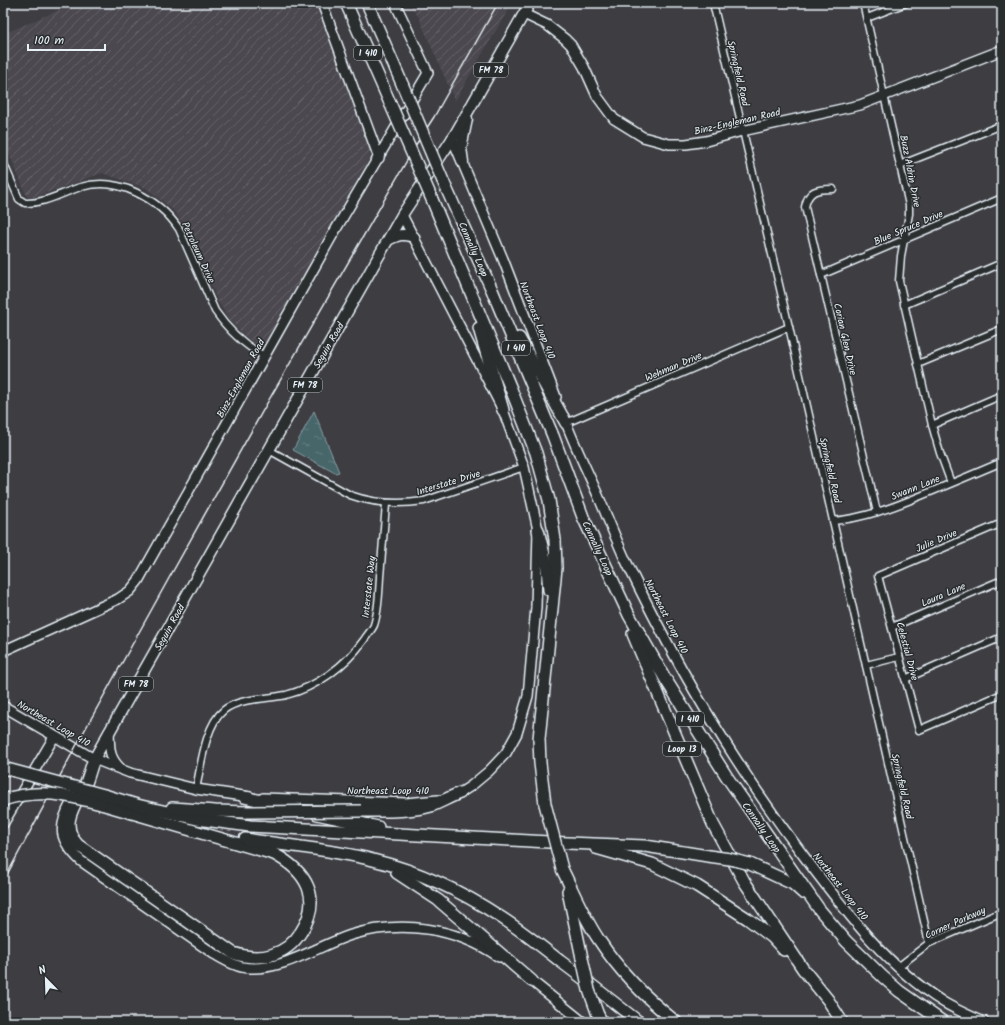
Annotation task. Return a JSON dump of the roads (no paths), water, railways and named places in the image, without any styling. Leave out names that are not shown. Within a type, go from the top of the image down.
[{"type":"highway","name":"Connally Loop","points":[[346,3],[431,197],[511,389],[536,453],[549,500],[555,540],[556,568],[539,739],[540,770],[545,804],[562,869],[598,939],[613,960],[630,980],[657,1007],[676,1022]]},
{"type":"highway","name":"Connally Loop","points":[[366,3],[492,290],[553,436],[583,517],[629,615],[666,680],[727,777],[819,909],[846,940],[899,992],[943,1022]]},
{"type":"highway","points":[[464,276],[503,410]]},
{"type":"highway","points":[[492,290],[566,423]]},
{"type":"highway","name":"Loop 13","points":[[583,517],[714,824],[744,881],[803,969],[828,1000],[842,1022]]},
{"type":"highway","points":[[538,530],[547,567],[551,624]]},
{"type":"highway","points":[[5,769],[103,799],[169,824],[274,854],[285,860],[302,876],[308,888],[311,901],[311,913],[305,926],[290,945],[276,954],[265,957],[245,957],[234,954],[78,845],[72,839],[69,831],[69,818],[70,814],[87,781],[94,759]]},
{"type":"highway","points":[[137,805],[247,812],[400,810],[431,806],[460,792]]},
{"type":"highway","points":[[3,800],[22,795],[55,793],[103,799],[137,805],[197,819],[250,826],[645,846],[730,859],[750,864],[792,884],[819,909]]},
{"type":"highway","points":[[244,797],[418,835]]},
{"type":"highway","points":[[203,833],[335,852],[374,860],[439,883],[466,896],[502,918],[538,943],[639,1022]]},
{"type":"highway","points":[[567,843],[592,847],[652,864],[697,886],[748,919],[772,937],[803,969]]},
{"type":"highway","points":[[374,860],[406,878],[438,900],[532,981]]},
{"type":"highway","points":[[562,869],[590,990],[600,1018]]},
{"type":"main road","points":[[322,3],[379,158]]},
{"type":"main road","name":"Binz-Engleman Road","points":[[3,651],[118,599],[130,591],[138,581],[336,228],[379,158],[428,73],[395,3]]},
{"type":"main road","name":"Seguin Road","points":[[109,732],[402,215],[452,138],[530,3]]},
{"type":"main road","name":"Binz-Engleman Road","points":[[524,14],[547,26],[565,39],[584,67],[597,96],[614,118],[638,135],[651,140],[678,145],[706,141],[742,131],[860,105],[1002,50]]},
{"type":"main road","points":[[463,162],[461,148],[469,109]]},
{"type":"main road","name":"Northeast Loop 410","points":[[452,138],[500,252],[566,423],[624,558],[675,657],[718,732],[777,821],[814,870],[877,947],[915,982],[943,1002],[960,1012],[984,1022]]},
{"type":"main road","name":"Northeast Loop 410","points":[[3,706],[94,759],[123,770],[196,789],[244,797],[406,803],[438,800],[460,792],[488,771],[506,753],[517,733],[528,696],[536,607],[538,530],[524,468],[503,410],[402,215]]},
{"type":"main road","points":[[388,240],[401,234],[414,237]]},
{"type":"main road","name":"Binz-Engleman Road","points":[[3,655],[23,643]]},
{"type":"main road","points":[[109,732],[111,756],[123,770]]},
{"type":"main road","name":"FM 78","points":[[94,759],[109,732]]},
{"type":"main road","points":[[3,824],[54,737]]},
{"type":"main road","name":"Northeast Loop 410","points":[[94,759],[65,813],[62,828],[66,845],[81,861],[229,963],[248,967],[267,967],[281,964],[351,935],[384,929],[432,929],[475,943],[495,955],[532,981],[583,1022]]},
{"type":"street","name":"Springfield Road","points":[[713,3],[789,327],[929,943]]},
{"type":"street","name":"Buzz Aldrin Drive","points":[[863,3],[909,205],[909,214],[899,269],[899,281],[932,425],[940,453],[952,483]]},
{"type":"street","points":[[867,18],[906,3]]},
{"type":"street","points":[[900,165],[1002,125]]},
{"type":"street","name":"Petroleum Drive","points":[[3,162],[19,199],[25,203],[44,200],[81,187],[96,184],[123,188],[150,200],[173,221],[179,229],[215,311],[220,319],[248,346],[264,356]]},
{"type":"street","name":"Corian Glen Drive","points":[[832,189],[820,189],[811,193],[806,201],[805,207],[877,512]]},
{"type":"street","name":"Blue Spruce Drive","points":[[821,275],[1002,198]]},
{"type":"street","points":[[904,306],[1002,264]]},
{"type":"street","name":"Wehman Drive","points":[[566,423],[789,327]]},
{"type":"street","points":[[918,364],[1002,329]]},
{"type":"street","points":[[932,425],[1002,395]]},
{"type":"street","name":"Interstate Drive","points":[[268,450],[350,495],[386,504],[424,501],[524,468]]},
{"type":"street","name":"Swann Lane","points":[[833,521],[859,517],[877,512],[1002,462]]},
{"type":"street","name":"Interstate Way","points":[[196,789],[206,741],[214,722],[224,709],[234,704],[286,695],[316,682],[338,667],[360,645],[374,625],[378,604],[386,504]]},
{"type":"street","name":"Julie Drive","points":[[878,576],[1002,523]]},
{"type":"street","name":"Celestial Drive","points":[[878,576],[919,730],[1002,694]]},
{"type":"street","name":"Laura Lane","points":[[892,627],[1002,580]]},
{"type":"street","points":[[905,679],[1002,637]]},
{"type":"street","points":[[866,665],[899,657]]},
{"type":"street","name":"Corner Parkway","points":[[898,967],[929,943],[1002,912]]},
{"type":"water","points":[[314,411],[339,472],[335,473],[293,450]]},
{"type":"railway","points":[[3,882],[82,735],[266,405],[417,143],[434,117],[498,3]]}]
